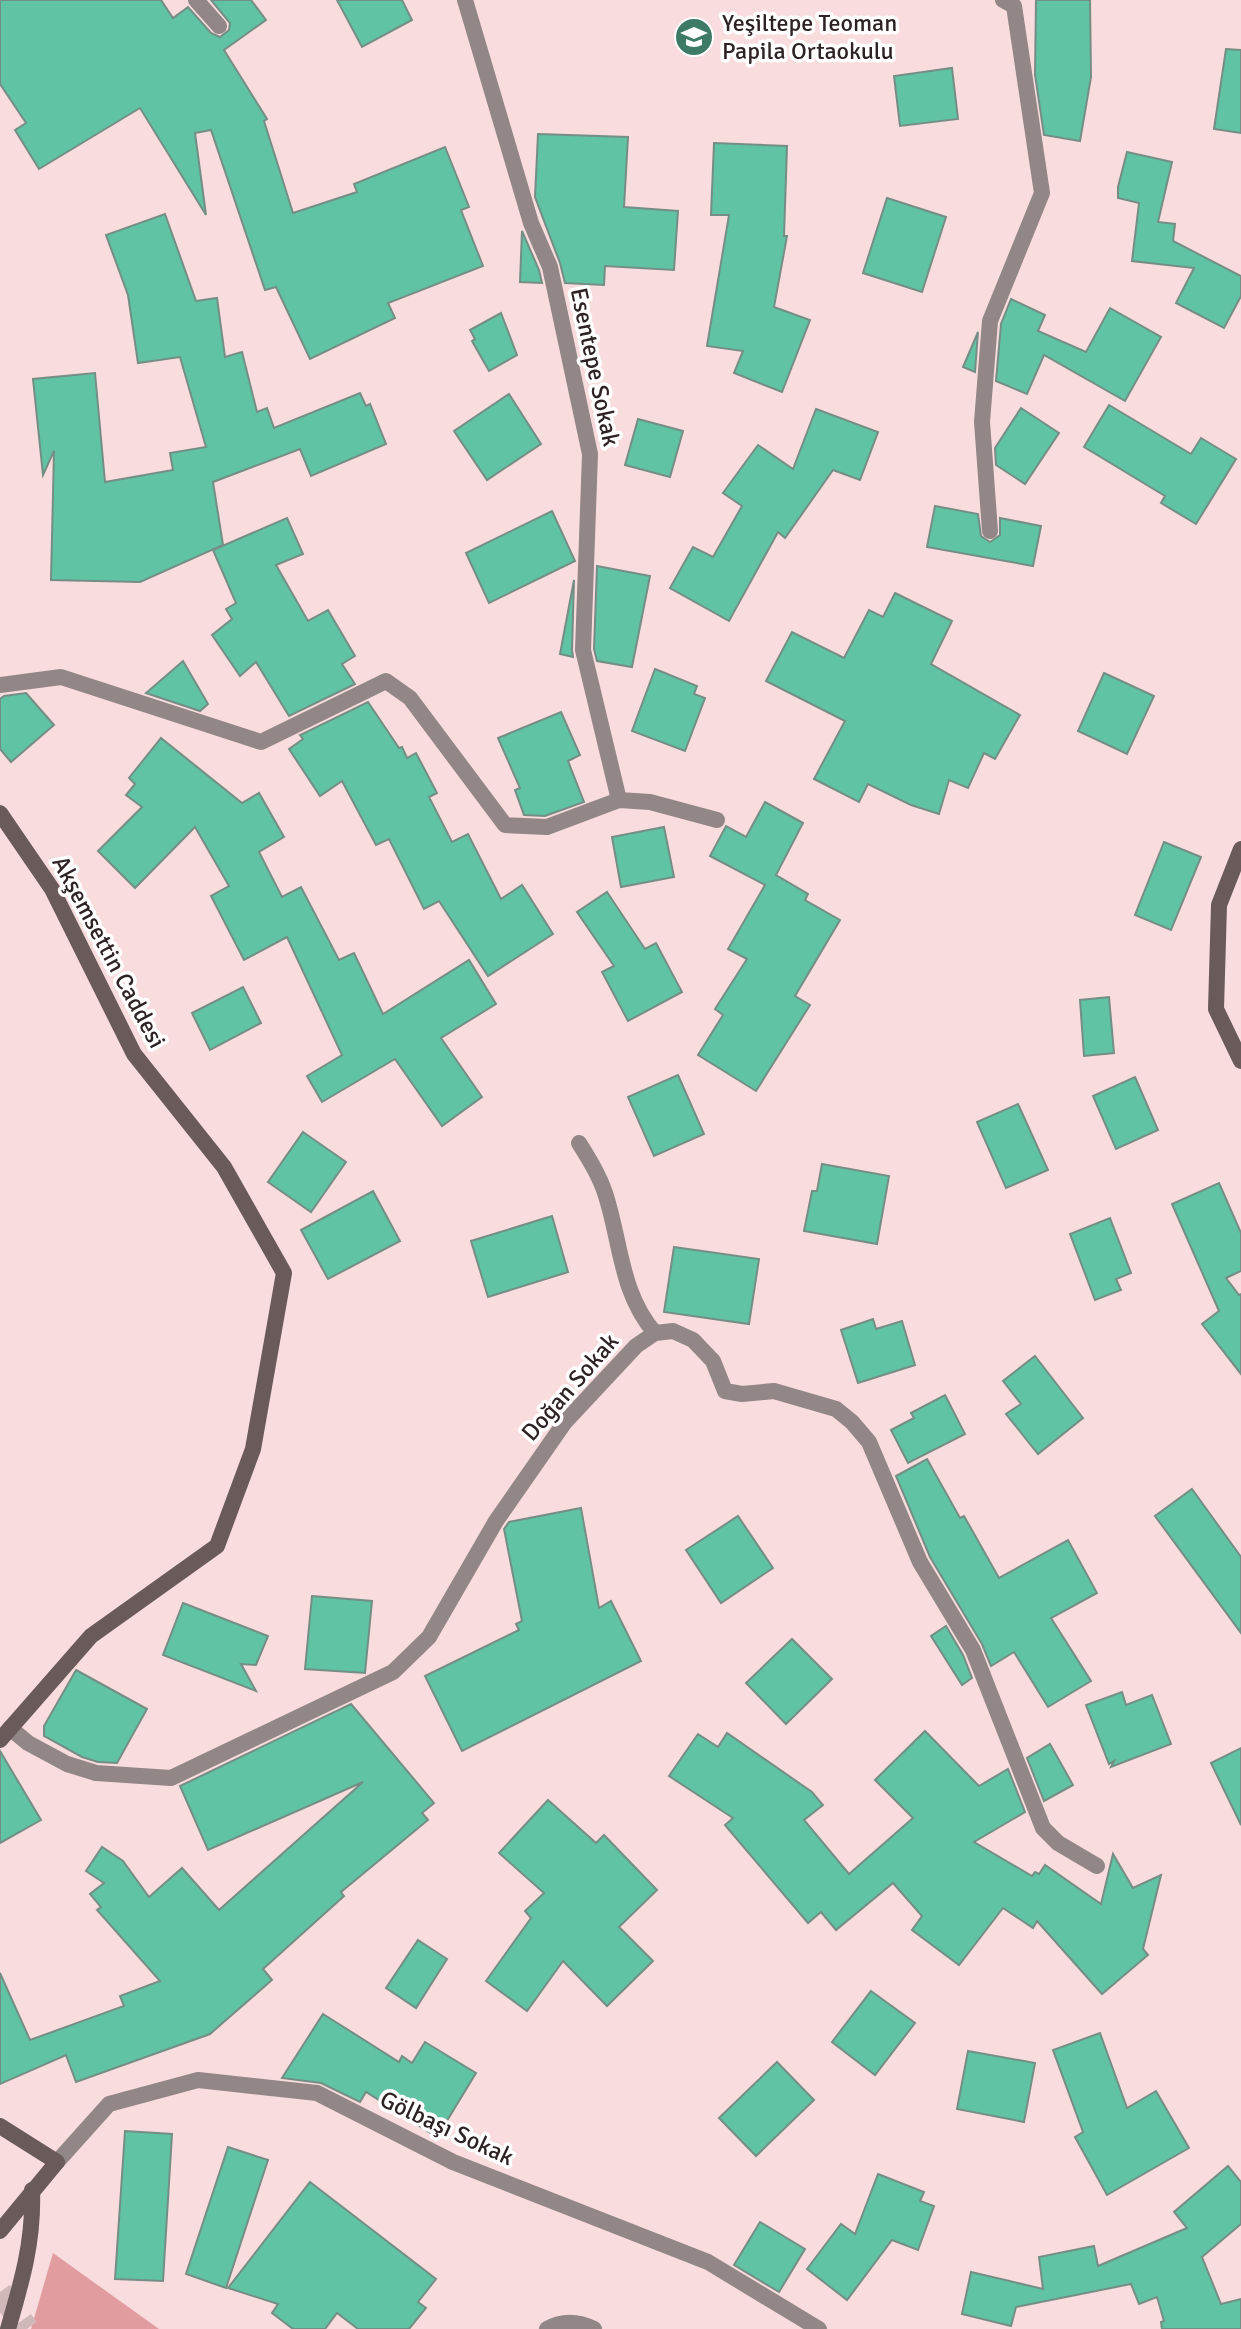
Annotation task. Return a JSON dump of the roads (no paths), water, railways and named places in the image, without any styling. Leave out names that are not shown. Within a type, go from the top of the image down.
[{"type":"street","points":[[196,0],[219,26]]},
{"type":"street","name":"Esentepe Sokak","points":[[465,0],[531,223],[550,267],[590,454],[583,650],[619,800]]},
{"type":"street","points":[[990,531],[982,422],[990,321],[1042,193],[1014,6],[1003,0]]},
{"type":"street","points":[[0,685],[61,677],[261,742],[386,681],[410,698],[505,825],[547,827],[619,800],[650,802],[717,820]]},
{"type":"street","name":"Akşemsettin Caddesi","points":[[0,813],[52,889],[134,1054],[224,1167],[284,1273],[253,1449],[217,1546],[91,1636],[5,1734]]},
{"type":"street","points":[[1241,849],[1219,905],[1216,1009],[1241,1061]]},
{"type":"street","points":[[579,1143],[598,1174],[605,1193],[631,1296],[640,1316],[655,1333]]},
{"type":"street","name":"Doğan Sokak","points":[[5,1734],[67,1764],[96,1773],[171,1778],[393,1672],[429,1637],[496,1521],[565,1422],[636,1346],[655,1333],[673,1331],[693,1340],[713,1361],[725,1391],[742,1394],[774,1391],[836,1409],[869,1442],[920,1562],[973,1650],[1043,1828],[1058,1843],[1097,1866]]},
{"type":"street","name":"Gölbaşı Sokak","points":[[57,2162],[109,2104],[198,2080],[317,2093],[453,2162],[708,2262],[819,2329]]},
{"type":"street","points":[[0,2126],[57,2162],[0,2231]]},
{"type":"street","points":[[8,2329],[33,2223],[32,2190]]},
{"type":"street","points":[[547,2329],[569,2322],[594,2329]]},
{"type":"tunnel","points":[[0,2292],[27,2329]]},
{"type":"place","name":"Yeşiltepe Teoman Papila Ortaokulu","points":[[694,37]]}]
